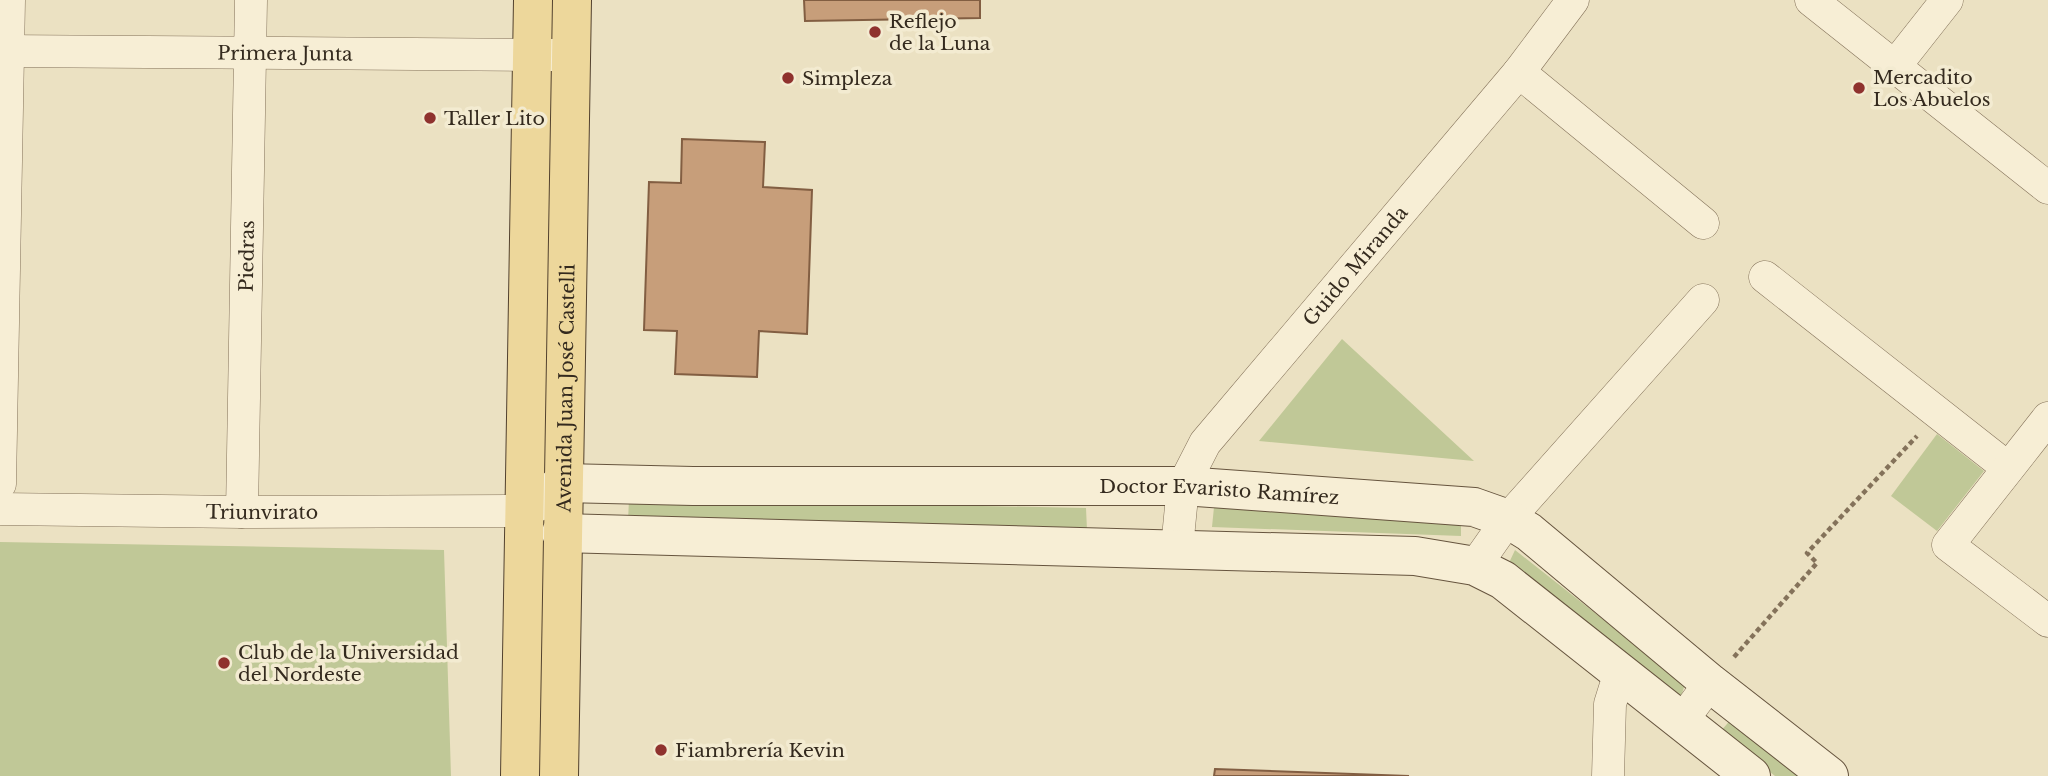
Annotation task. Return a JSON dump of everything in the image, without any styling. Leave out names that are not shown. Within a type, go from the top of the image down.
[{"type":"main road","name":"Avenida Juan José Castelli","points":[[520,776],[533,0]]},
{"type":"main road","name":"Avenida Juan José Castelli","points":[[559,776],[572,0]]},
{"type":"main road","points":[[526,511],[563,483]]},
{"type":"main road","name":"Doctor Evaristo Ramírez","points":[[563,483],[693,486],[1183,486],[1475,507],[1508,519],[1529,532],[1710,684],[1829,776]]},
{"type":"main road","points":[[561,533],[1415,556],[1475,566],[1503,580],[1751,776]]},
{"type":"street","points":[[0,484],[4,51],[9,0]]},
{"type":"street","name":"Piedras","points":[[242,512],[251,0]]},
{"type":"street","name":"Guido Miranda","points":[[1177,548],[1183,486],[1205,443],[1519,72],[1573,0]]},
{"type":"street","points":[[1811,0],[2048,188]]},
{"type":"street","points":[[1895,66],[1947,0]]},
{"type":"street","name":"Primera Junta","points":[[4,51],[250,50],[571,55]]},
{"type":"street","points":[[1519,72],[1703,223]]},
{"type":"street","points":[[1765,277],[2008,468]]},
{"type":"street","points":[[1475,566],[1508,519],[1703,300]]},
{"type":"street","points":[[2048,418],[1948,545],[2048,621]]},
{"type":"street","name":"Triunvirato","points":[[0,509],[526,511]]},
{"type":"street","points":[[1608,776],[1610,704],[1620,673]]},
{"type":"street","points":[[1681,722],[1710,684]]},
{"type":"path","points":[[1710,684],[1817,563],[1807,553],[1939,413]]},
{"type":"green space","points":[[1342,339],[1474,461],[1259,441]]},
{"type":"green space","points":[[1937,434],[1984,471],[1937,531],[1891,496]]},
{"type":"green space","points":[[629,499],[1086,508],[1087,530],[628,521]]},
{"type":"green space","points":[[1214,507],[1461,522],[1461,536],[1212,527]]},
{"type":"green space","name":"Club de la Universidad del Nordeste","points":[[0,542],[444,550],[451,776],[0,776]]},
{"type":"green space","points":[[1515,550],[1685,684],[1680,700],[1508,565]]},
{"type":"green space","points":[[1733,717],[1805,776],[1775,776],[1720,732]]},
{"type":"building","points":[[804,0],[980,0],[980,18],[805,21]]},
{"type":"building","points":[[682,139],[765,142],[763,187],[812,190],[807,334],[759,331],[757,377],[675,374],[677,331],[644,330],[649,182],[681,183]]},
{"type":"building","points":[[1215,769],[1409,776],[1214,776]]},
{"type":"place","name":"Reflejo de la Luna","points":[[875,32]]},
{"type":"place","name":"Simpleza","points":[[788,78]]},
{"type":"place","name":"Mercadito Los Abuelos","points":[[1859,88]]},
{"type":"place","name":"Taller Lito","points":[[430,118]]},
{"type":"place","name":"Club de la Universidad del Nordeste","points":[[224,663]]},
{"type":"place","name":"Fiambrería Kevin","points":[[661,750]]}]
